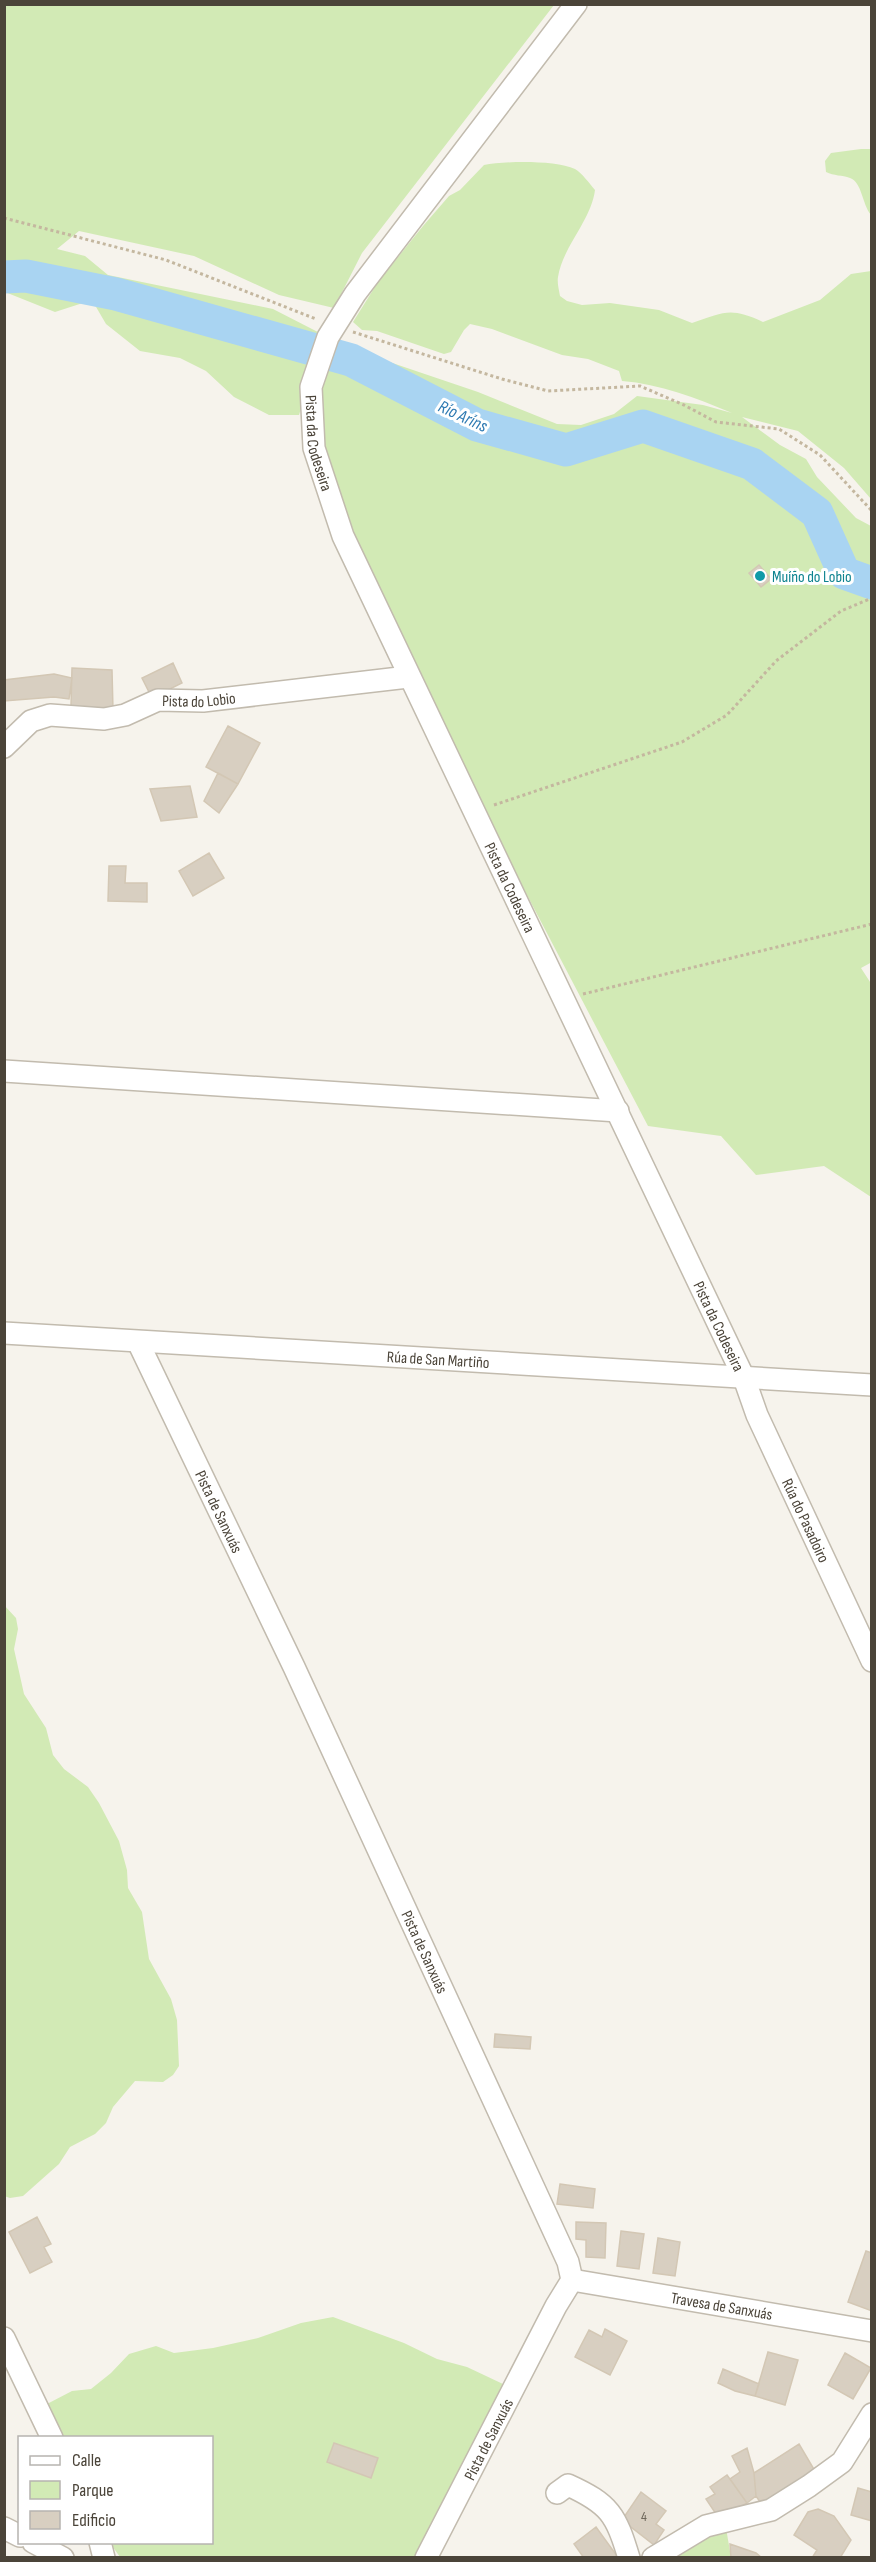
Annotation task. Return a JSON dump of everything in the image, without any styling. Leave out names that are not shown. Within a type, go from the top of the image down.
[{"type":"street","points":[[331,332],[355,294],[576,4]]},
{"type":"street","name":"Pista da Codeseira","points":[[331,332],[311,387],[314,448],[343,536],[744,1378]]},
{"type":"street","name":"Pista do Lobio","points":[[4,747],[31,721],[50,715],[104,719],[124,715],[158,700],[203,701],[408,676]]},
{"type":"street","points":[[4,1071],[618,1111]]},
{"type":"street","name":"Rúa de San Martiño","points":[[4,1333],[872,1385]]},
{"type":"street","name":"Pista de Sanxuás","points":[[138,1342],[294,1667],[568,2262],[572,2280],[556,2306],[426,2558]]},
{"type":"street","name":"Rúa do Pasadoiro","points":[[744,1378],[756,1415],[872,1661]]},
{"type":"street","name":"Travesa de Sanxuás","points":[[572,2280],[872,2331]]},
{"type":"street","points":[[4,2338],[51,2436]]},
{"type":"street","points":[[653,2558],[706,2526],[771,2510],[809,2486],[842,2462],[872,2414]]},
{"type":"street","points":[[557,2493],[568,2486],[598,2501],[614,2515],[629,2558]]},
{"type":"street","points":[[4,2528],[18,2535]]},
{"type":"street","points":[[37,2544],[63,2558]]},
{"type":"path","points":[[4,218],[166,260],[331,332],[548,391],[640,386],[716,422],[779,429],[820,455],[872,511]]},
{"type":"path","points":[[473,812],[682,742],[727,715],[776,661],[841,611],[872,598]]},
{"type":"path","points":[[564,999],[872,924]]},
{"type":"green space","points":[[4,5],[554,5],[362,253],[334,308],[279,295],[194,256],[79,231],[57,249],[85,256],[108,275],[273,309],[351,349],[478,392],[557,424],[581,425],[614,414],[637,396],[703,405],[732,413],[664,388],[622,381],[619,371],[588,359],[562,355],[492,329],[470,324],[451,352],[444,354],[377,331],[362,330],[353,322],[378,282],[423,226],[449,196],[460,190],[484,165],[530,162],[566,166],[578,171],[595,190],[588,212],[561,266],[558,279],[560,296],[567,301],[582,305],[610,303],[659,310],[692,323],[727,313],[743,314],[763,322],[820,300],[851,274],[871,271],[871,499],[844,468],[798,431],[742,417],[780,445],[806,459],[817,477],[856,518],[871,526],[872,962],[861,968],[872,985],[871,1197],[824,1166],[756,1175],[721,1136],[648,1126],[495,834],[355,535],[328,461],[323,435],[303,402],[299,415],[269,415],[234,397],[206,371],[180,358],[140,351],[106,324],[92,300],[55,312],[5,292]]},
{"type":"green space","points":[[871,149],[871,215],[854,180],[826,172],[825,161],[831,153]]},
{"type":"green space","points":[[4,1605],[16,1618],[18,1629],[14,1649],[24,1694],[46,1728],[53,1755],[64,1769],[88,1787],[119,1841],[127,1870],[128,1888],[142,1912],[149,1959],[171,1999],[177,2020],[179,2066],[173,2075],[163,2082],[135,2081],[113,2107],[106,2123],[95,2134],[70,2147],[59,2164],[23,2196],[10,2198],[4,2196]]},
{"type":"green space","points":[[333,2317],[404,2343],[437,2359],[467,2367],[503,2384],[417,2558],[120,2557],[111,2544],[213,2544],[213,2436],[63,2436],[47,2404],[72,2391],[91,2389],[129,2354],[156,2346],[174,2353],[213,2348],[258,2338],[301,2323]]},
{"type":"green space","points":[[726,2528],[731,2557],[668,2558],[683,2548]]},
{"type":"building","name":"Muíño do Lobio","points":[[759,565],[771,579],[761,587],[749,573]]},
{"type":"building","points":[[173,663],[182,683],[152,698],[142,678]]},
{"type":"building","points":[[72,668],[112,670],[113,710],[71,706]]},
{"type":"building","points":[[54,674],[72,678],[69,699],[54,697],[4,701],[4,680]]},
{"type":"building","points":[[228,726],[260,743],[238,784],[206,767]]},
{"type":"building","points":[[218,773],[238,784],[219,813],[204,801]]},
{"type":"building","points":[[190,786],[197,817],[161,821],[150,789]]},
{"type":"building","points":[[209,853],[224,878],[193,896],[179,871]]},
{"type":"building","points":[[109,866],[126,866],[125,883],[147,883],[147,902],[108,901]]},
{"type":"building","points":[[495,2034],[531,2037],[530,2049],[494,2047]]},
{"type":"building","points":[[560,2184],[595,2189],[593,2208],[557,2204]]},
{"type":"building","points":[[37,2217],[51,2244],[44,2247],[52,2262],[30,2273],[9,2232]]},
{"type":"building","points":[[576,2222],[606,2223],[605,2258],[586,2257],[586,2240],[576,2239]]},
{"type":"building","points":[[621,2231],[644,2234],[639,2269],[617,2266]]},
{"type":"building","points":[[658,2238],[680,2242],[675,2276],[653,2273]]},
{"type":"building","points":[[866,2251],[872,2253],[872,2311],[848,2302]]},
{"type":"building","points":[[605,2329],[627,2341],[610,2375],[575,2357],[589,2330],[602,2337]]},
{"type":"building","points":[[768,2352],[798,2360],[785,2405],[755,2396]]},
{"type":"building","points":[[845,2353],[871,2368],[853,2399],[828,2385]]},
{"type":"building","points":[[723,2369],[759,2384],[755,2396],[735,2391],[718,2383]]},
{"type":"building","points":[[334,2443],[378,2458],[371,2478],[327,2462]]},
{"type":"building","points":[[799,2444],[815,2471],[762,2505],[756,2496],[754,2473]]},
{"type":"building","points":[[747,2448],[754,2473],[756,2496],[747,2503],[730,2479],[740,2472],[732,2456]]},
{"type":"building","points":[[727,2475],[747,2503],[726,2516],[718,2517],[706,2499],[715,2494],[710,2487]]},
{"type":"building","points":[[858,2488],[872,2492],[872,2521],[851,2515]]},
{"type":"building","points":[[641,2492],[666,2511],[656,2524],[664,2530],[654,2545],[622,2520]]},
{"type":"building","points":[[818,2509],[834,2516],[851,2540],[840,2558],[812,2558],[817,2550],[794,2535],[808,2512]]},
{"type":"building","points":[[596,2527],[617,2556],[615,2558],[584,2558],[574,2544]]},
{"type":"building","points":[[730,2544],[756,2553],[762,2558],[731,2558]]},
{"type":"waterway","name":"Río Aríns","points":[[4,277],[26,276],[116,294],[351,360],[477,425],[566,450],[643,426],[752,464],[817,513],[844,573],[872,583]]},
{"type":"place","name":"Muíño do Lobio","points":[[760,576]]}]
